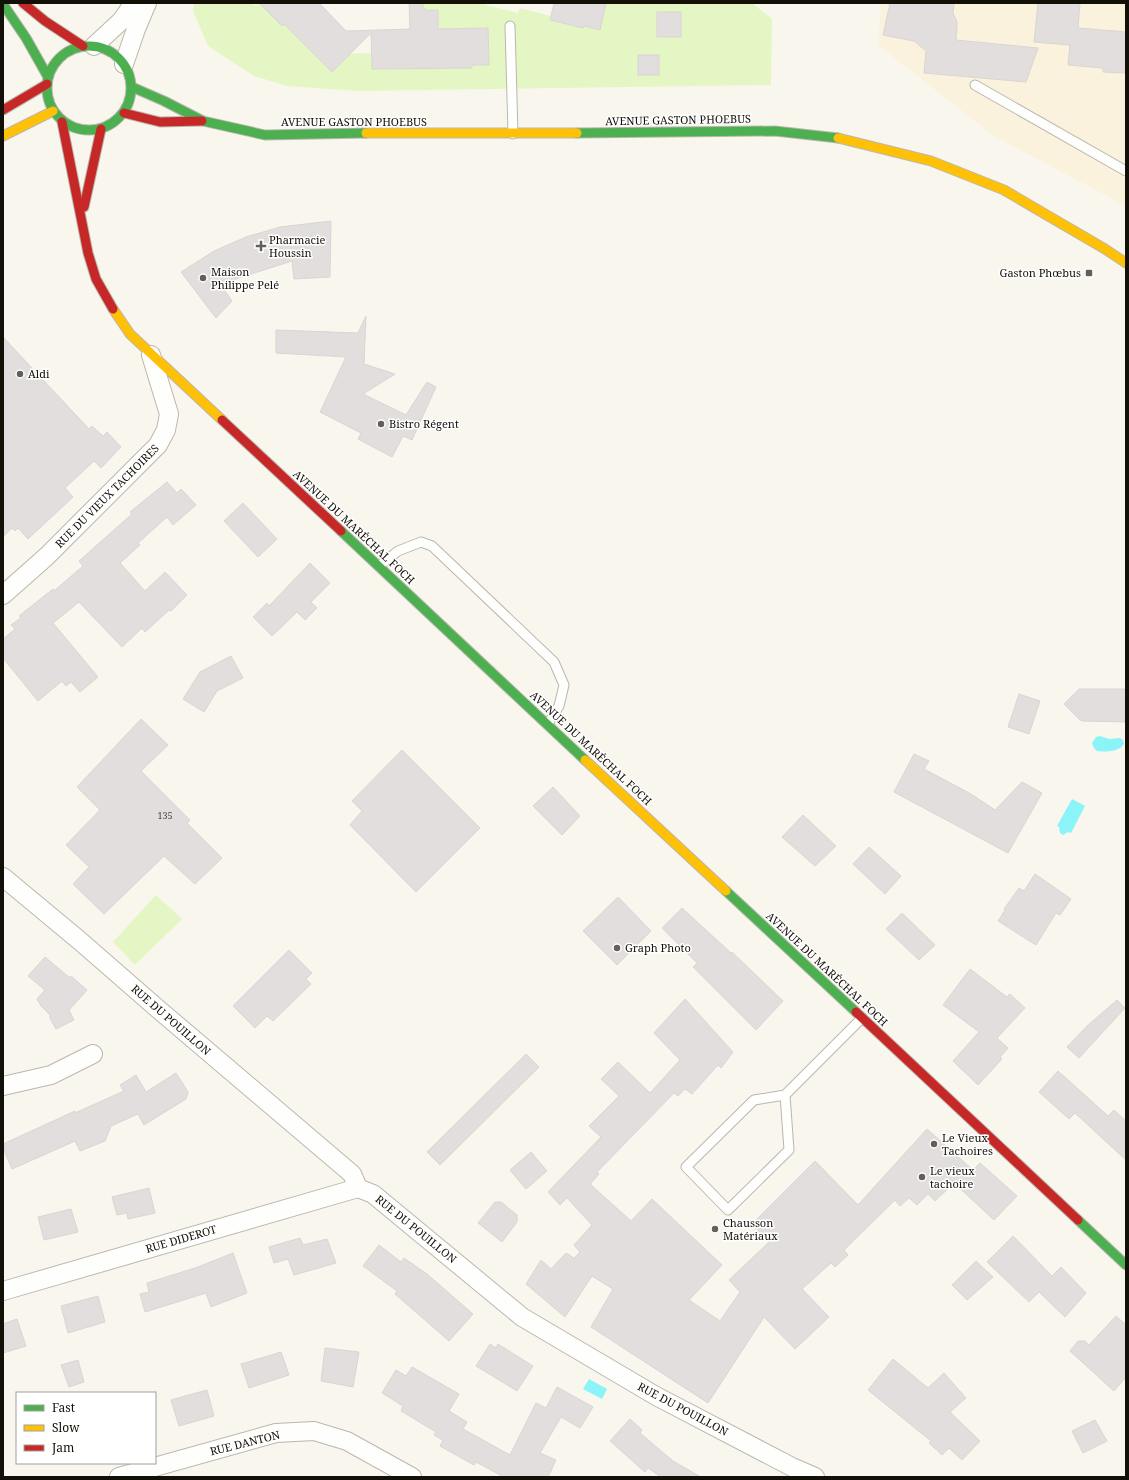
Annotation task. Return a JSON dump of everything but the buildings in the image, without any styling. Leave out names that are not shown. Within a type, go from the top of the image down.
[{"type":"main road","points":[[23,3],[45,21],[88,46]]},
{"type":"main road","points":[[3,4],[26,38],[48,80]]},
{"type":"main road","points":[[88,46],[105,48],[124,64],[130,75],[132,87],[130,101],[124,113],[114,123],[101,129],[88,131],[62,122],[53,111],[48,98],[48,80],[51,70],[60,58],[72,49],[88,46]]},
{"type":"main road","points":[[3,110],[48,80]]},
{"type":"main road","name":"AVENUE GASTON PHOEBUS","points":[[132,87],[203,121]]},
{"type":"main road","points":[[3,136],[53,111]]},
{"type":"main road","name":"AVENUE GASTON PHOEBUS","points":[[124,113],[160,122],[203,121],[265,135],[361,133],[513,134],[775,131],[840,138],[930,161],[1004,190],[1105,249],[1126,263]]},
{"type":"main road","name":"AVENUE DU MARÉCHAL FOCH","points":[[62,122],[81,220],[94,272],[107,301],[130,334],[1126,1265]]},
{"type":"main road","name":"AVENUE DU MARÉCHAL FOCH","points":[[81,220],[101,129]]},
{"type":"street","points":[[88,46],[121,20],[134,3]]},
{"type":"street","points":[[124,64],[136,29],[148,3]]},
{"type":"street","name":"RUE DU VIEUX TACHOIRES","points":[[3,595],[47,556],[158,445],[166,430],[169,414],[151,355]]},
{"type":"street","name":"RUE DU POUILLON","points":[[3,877],[352,1174],[358,1188],[373,1194],[522,1317],[788,1472],[815,1477]]},
{"type":"street","points":[[3,1086],[51,1076],[93,1054]]},
{"type":"street","name":"RUE DIDEROT","points":[[3,1291],[358,1188]]},
{"type":"street","name":"RUE DANTON","points":[[119,1477],[276,1433],[314,1431],[347,1441],[412,1477]]},
{"type":"lane","points":[[510,26],[513,134]]},
{"type":"lane","points":[[975,85],[1126,171]]},
{"type":"lane","points":[[379,566],[398,551],[421,542],[432,546],[554,662],[564,685],[559,706],[548,724]]},
{"type":"lane","points":[[786,1095],[789,1150],[728,1210],[686,1167],[754,1100],[786,1095],[862,1018]]},
{"type":"shaded area","points":[[881,3],[1126,3],[1126,206],[994,136],[878,45]]},
{"type":"green space","points":[[194,3],[252,3],[256,6],[259,3],[282,26],[284,24],[341,54],[371,53],[372,69],[472,68],[472,65],[489,65],[488,31],[472,28],[438,29],[437,10],[425,10],[422,3],[486,3],[486,5],[518,13],[520,8],[551,16],[550,20],[583,28],[584,26],[600,30],[606,3],[752,3],[772,19],[771,85],[358,91],[287,86],[254,76],[208,46],[193,11]],"holes":[[[681,12],[681,37],[657,37],[657,13]],[[638,55],[658,55],[659,75],[638,75]]]},
{"type":"green space","points":[[156,895],[182,919],[135,965],[113,942]]},
{"type":"water","points":[[1100,736],[1109,739],[1120,738],[1123,740],[1124,744],[1119,749],[1097,751],[1092,743],[1096,737]]},
{"type":"water","points":[[1072,799],[1085,806],[1071,833],[1068,832],[1063,835],[1060,833],[1059,827],[1057,826]]},
{"type":"water","points":[[589,1379],[607,1389],[602,1399],[583,1389]]},
{"type":"traffic: fast","points":[[3,4],[26,38],[48,77]]},
{"type":"traffic: fast","points":[[81,46],[97,46],[113,53],[124,64],[131,80],[131,88],[131,96],[128,104],[119,118],[113,123],[97,130],[81,130],[65,123],[54,112],[47,96],[47,80],[54,64],[65,53],[81,46]]},
{"type":"traffic: fast","points":[[132,87],[203,121],[265,135],[366,133]]},
{"type":"traffic: fast","points":[[577,133],[775,131],[838,138]]},
{"type":"traffic: fast","points":[[341,531],[585,760]]},
{"type":"traffic: fast","points":[[726,891],[856,1012]]},
{"type":"traffic: fast","points":[[1078,1220],[1126,1265]]},
{"type":"traffic: slow","points":[[3,136],[53,111]]},
{"type":"traffic: slow","points":[[366,133],[577,133]]},
{"type":"traffic: slow","points":[[838,138],[931,161],[1004,190],[1105,249],[1126,263]]},
{"type":"traffic: slow","points":[[113,309],[130,334],[222,420]]},
{"type":"traffic: slow","points":[[585,760],[726,891]]},
{"type":"traffic: jam","points":[[23,3],[45,21],[83,46]]},
{"type":"traffic: jam","points":[[3,110],[47,84]]},
{"type":"traffic: jam","points":[[124,113],[160,122],[202,121]]},
{"type":"traffic: jam","points":[[62,122],[88,253],[96,279],[113,309]]},
{"type":"traffic: jam","points":[[84,207],[101,129]]},
{"type":"traffic: jam","points":[[222,420],[341,531]]},
{"type":"traffic: jam","points":[[856,1012],[1078,1220]]},
{"type":"place","name":"Pharmacie Houssin","points":[[261,246]]},
{"type":"place","name":"Gaston Phœbus","points":[[1089,273]]},
{"type":"place","name":"Maison Philippe Pelé","points":[[203,278]]},
{"type":"place","name":"Aldi","points":[[20,374]]},
{"type":"place","name":"Bistro Régent","points":[[381,424]]},
{"type":"place","name":"Graph Photo","points":[[617,948]]},
{"type":"place","name":"Le Vieux Tachoires","points":[[934,1144]]},
{"type":"place","name":"Le vieux tachoire","points":[[922,1177]]},
{"type":"place","name":"Chausson Matériaux","points":[[715,1229]]}]
